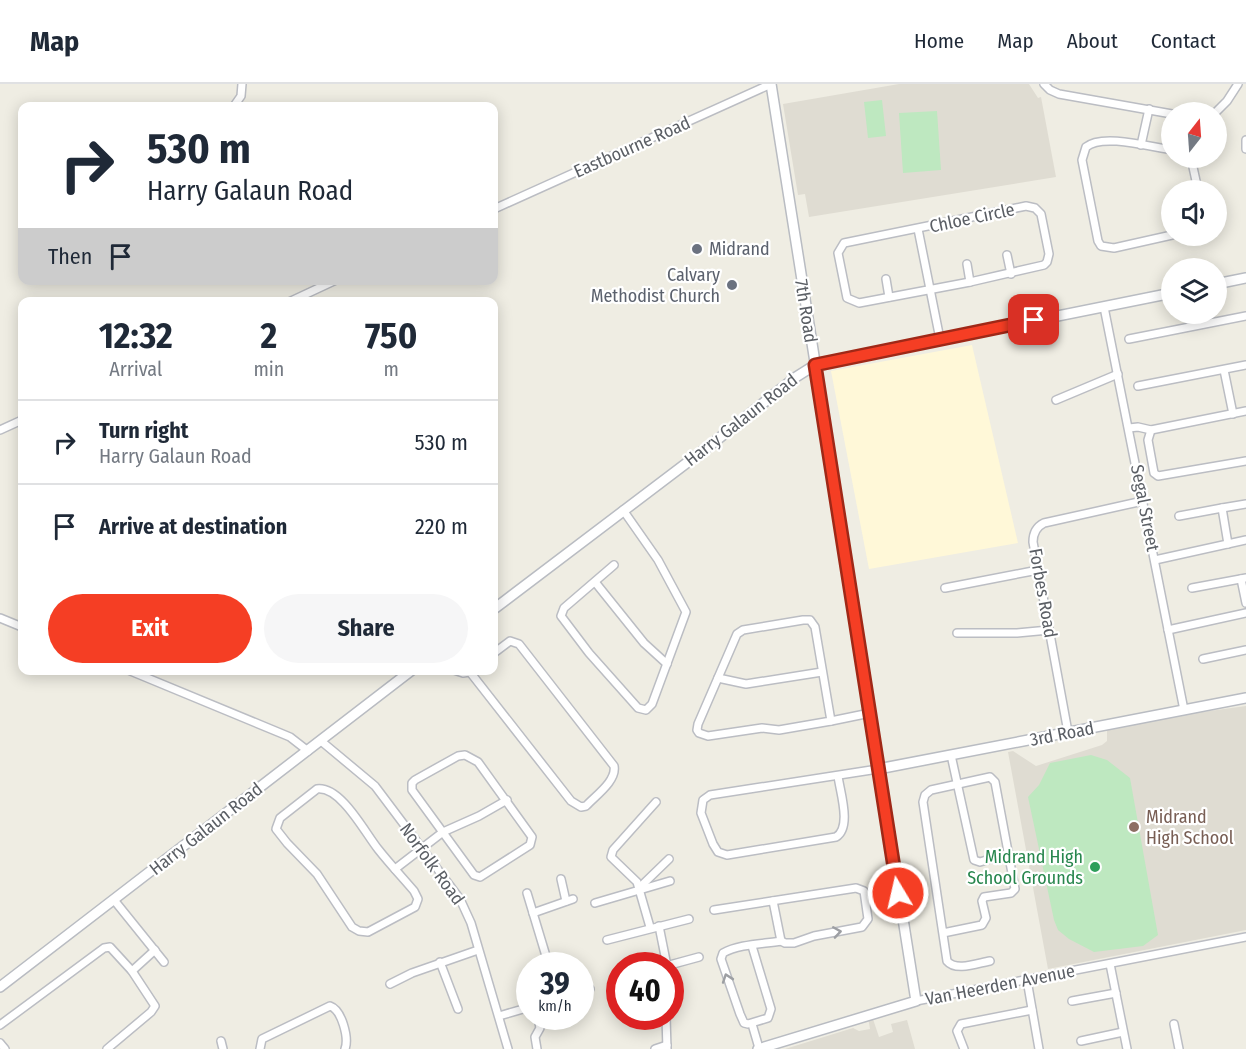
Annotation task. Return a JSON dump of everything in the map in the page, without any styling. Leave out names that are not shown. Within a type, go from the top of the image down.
[{"type":"street","points":[[237,102],[241,96],[242,84]]},
{"type":"street","name":"Eastbourne Road","points":[[498,207],[771,84]]},
{"type":"street","name":"7th Road","points":[[771,84],[916,1001]]},
{"type":"street","points":[[1044,84],[1059,94],[1161,112]]},
{"type":"street","points":[[1226,102],[1238,84]]},
{"type":"street","points":[[1141,145],[1149,110]]},
{"type":"street","points":[[1246,140],[1246,148]]},
{"type":"street","points":[[1161,148],[1099,141],[1089,144],[1083,152],[1082,160],[1098,241],[1101,246],[1110,248],[1161,237]]},
{"type":"street","name":"Chloe Circle","points":[[1026,206],[1039,210],[1043,218],[1049,254],[1047,262],[1039,267],[1011,274],[858,303],[847,298],[839,259],[839,249],[844,243],[918,229],[1026,206]]},
{"type":"street","points":[[918,229],[940,339]]},
{"type":"street","points":[[1007,255],[1011,274]]},
{"type":"street","points":[[968,264],[970,282]]},
{"type":"street","points":[[1227,282],[1246,278]]},
{"type":"street","points":[[886,279],[889,297]]},
{"type":"street","points":[[300,297],[325,285]]},
{"type":"street","name":"Harry Galaun Road","points":[[498,606],[796,377],[815,365],[1161,295]]},
{"type":"street","name":"Segal Street","points":[[1104,307],[1184,710]]},
{"type":"street","points":[[1129,339],[1246,316]]},
{"type":"street","points":[[1138,386],[1246,365]]},
{"type":"street","points":[[1224,370],[1233,414]]},
{"type":"street","points":[[1056,400],[1118,374]]},
{"type":"street","points":[[1129,428],[1138,427],[1151,430],[1246,411]]},
{"type":"street","points":[[0,430],[18,422]]},
{"type":"street","points":[[1151,430],[1148,440],[1154,471],[1158,476],[1246,461]]},
{"type":"street","name":"Forbes Road","points":[[1068,732],[1033,538],[1040,525],[1143,501]]},
{"type":"street","points":[[1179,516],[1246,504]]},
{"type":"street","points":[[1222,508],[1228,544]]},
{"type":"street","points":[[614,565],[564,608],[561,616],[589,653],[638,708],[643,710],[649,707],[668,664],[686,612],[658,560],[623,510]]},
{"type":"street","points":[[1155,560],[1246,540]]},
{"type":"street","points":[[945,588],[1038,570]]},
{"type":"street","points":[[1192,588],[1243,578],[1246,603]]},
{"type":"street","points":[[595,582],[644,643],[668,664]]},
{"type":"street","points":[[1168,630],[1246,613]]},
{"type":"street","points":[[0,618],[18,625]]},
{"type":"street","points":[[831,721],[815,627],[810,621],[803,620],[740,632],[734,639],[697,727],[698,732],[702,735],[762,728],[779,730],[831,721],[870,713]]},
{"type":"street","points":[[957,633],[1017,633],[1049,630]]},
{"type":"street","points":[[474,675],[571,801],[581,807],[586,806],[612,778],[615,772],[614,766],[519,644],[510,641],[498,649]]},
{"type":"street","points":[[1203,659],[1246,651]]},
{"type":"street","points":[[718,678],[746,684],[822,672]]},
{"type":"street","points":[[140,675],[290,737],[308,751]]},
{"type":"street","name":"Harry Galaun Road","points":[[0,987],[406,675]]},
{"type":"street","name":"3rd Road","points":[[878,769],[1246,698]]},
{"type":"street","name":"Norfolk Road","points":[[321,741],[375,786],[460,899],[471,923],[508,1049]]},
{"type":"street","points":[[951,755],[975,861],[980,862],[1009,853]]},
{"type":"street","points":[[458,756],[467,756],[478,762],[532,834],[532,841],[530,845],[480,877],[475,876],[442,832],[411,790],[412,786],[415,780],[458,756]]},
{"type":"street","points":[[838,776],[845,821],[843,832],[836,837],[727,855],[718,852],[713,844],[700,808],[703,800],[710,795],[878,769]]},
{"type":"street","points":[[943,933],[982,925],[986,920],[982,901],[984,897],[1013,892],[1015,882],[993,779],[987,777],[931,790],[925,795],[923,802],[947,962],[950,966],[957,967],[990,961]]},
{"type":"street","points":[[317,789],[326,789],[352,812],[395,868],[414,891],[418,899],[417,905],[370,931],[359,932],[342,914],[317,874],[280,835],[276,829],[277,825],[284,816],[317,789]]},
{"type":"street","points":[[395,868],[442,832],[472,820],[507,800]]},
{"type":"street","points":[[650,927],[635,879],[612,859],[611,855],[656,802]]},
{"type":"street","points":[[639,889],[669,859]]},
{"type":"street","points":[[533,913],[569,900],[561,879]]},
{"type":"street","points":[[595,903],[670,881]]},
{"type":"street","points":[[714,910],[856,888],[862,888],[865,893],[868,919],[862,927],[814,936],[794,943],[781,941],[752,946],[729,950],[723,953],[721,959],[742,1019],[746,1024],[753,1024],[768,1018],[771,1010],[752,946]]},
{"type":"street","points":[[528,893],[545,952]]},
{"type":"street","points":[[114,900],[164,962]]},
{"type":"street","points":[[773,901],[781,941]]},
{"type":"street","points":[[607,940],[650,927],[689,919]]},
{"type":"street","points":[[659,926],[664,952]]},
{"type":"street","name":"Van Heerden Avenue","points":[[759,1049],[916,1001],[1246,937]]},
{"type":"street","points":[[0,1025],[105,947],[111,947],[154,1002],[154,1008],[106,1049]]},
{"type":"street","points":[[132,971],[155,950]]},
{"type":"street","points":[[390,984],[440,962],[478,950]]},
{"type":"street","points":[[684,961],[699,957]]},
{"type":"street","points":[[440,962],[458,1009]]},
{"type":"street","points":[[1110,964],[1127,1049]]},
{"type":"street","points":[[1027,980],[1036,1048]]},
{"type":"street","points":[[1072,1001],[1116,993]]},
{"type":"street","points":[[260,1049],[262,1039],[330,1005],[340,1014],[346,1043],[345,1049]]},
{"type":"street","points":[[964,1049],[957,1031],[961,1024],[1032,1010]]},
{"type":"street","points":[[499,1016],[516,1011]]},
{"type":"street","points":[[753,1024],[759,1049]]},
{"type":"street","points":[[1174,1024],[1179,1049]]},
{"type":"street","points":[[537,1049],[535,1037],[539,1030]]},
{"type":"street","points":[[655,1049],[667,1047],[666,1030]]},
{"type":"street","points":[[1081,1041],[1124,1032]]},
{"type":"street","points":[[0,1043],[5,1049]]},
{"type":"shaded area","points":[[899,84],[1029,84],[1038,98],[1041,97],[1056,177],[809,217],[805,194],[798,195],[783,104]]},
{"type":"shaded area","points":[[972,345],[1018,543],[869,569],[831,371]]},
{"type":"shaded area","name":"Midrand High School","points":[[1246,706],[1246,930],[1048,969],[1008,752],[1013,751],[1036,766],[1102,745],[1107,741],[1107,725]]},
{"type":"shaded area","points":[[872,1016],[879,1037],[893,1032],[891,1024],[907,1020],[915,1049],[785,1049],[853,1028],[859,1031],[870,1029],[868,1017]]},
{"type":"green space","points":[[882,100],[886,136],[868,138],[864,102]]},
{"type":"green space","points":[[937,111],[941,170],[903,173],[899,113]]},
{"type":"green space","name":"Midrand High School Grounds","points":[[1091,755],[1107,760],[1130,778],[1158,935],[1143,946],[1094,952],[1069,939],[1058,930],[1054,920],[1028,797],[1039,785],[1050,763]]},
{"type":"place","name":"Midrand","points":[[697,249]]},
{"type":"place","name":"Calvary Methodist Church","points":[[732,285]]},
{"type":"place","name":"Midrand High School","points":[[1134,827]]},
{"type":"place","name":"Midrand High School Grounds","points":[[1095,867]]},
{"type":"route","points":[[898,893],[815,365],[1034,320]]}]
